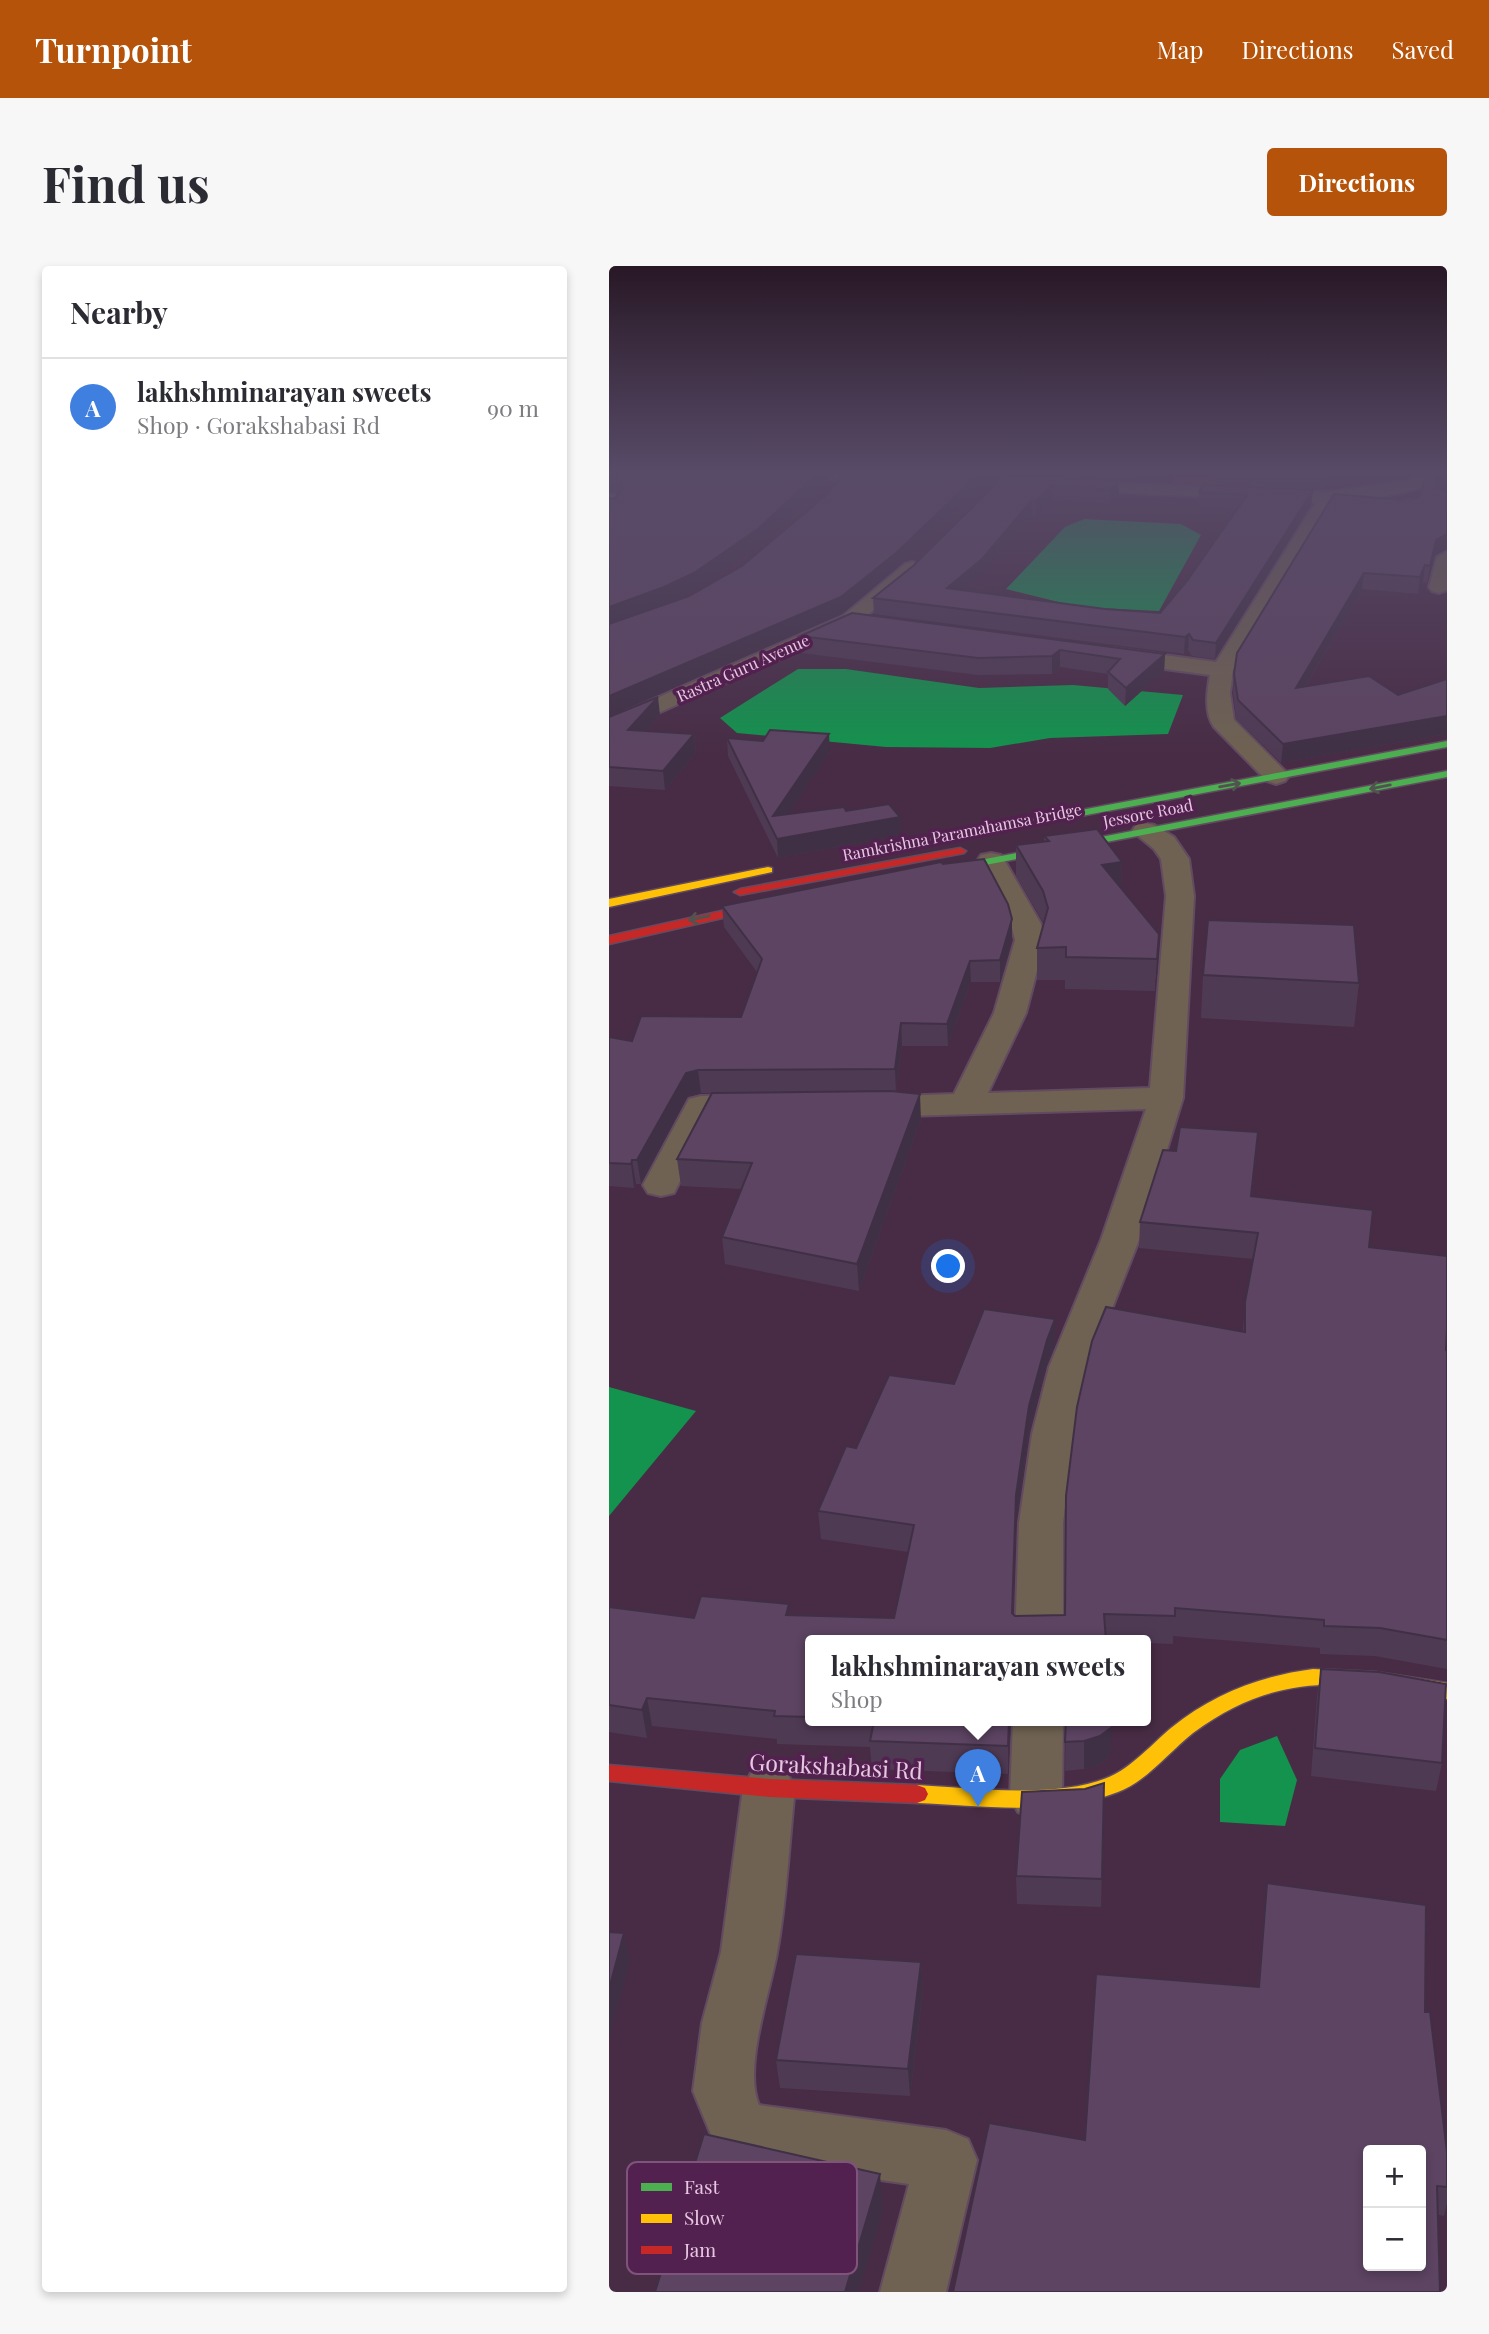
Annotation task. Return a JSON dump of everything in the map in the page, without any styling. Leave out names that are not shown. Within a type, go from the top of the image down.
[{"type":"main road","name":"Jessore Road","points":[[609,903],[663,890],[1447,744]]},
{"type":"main road","name":"Ramkrishna Paramahamsa Bridge","points":[[672,906],[1447,760]]},
{"type":"main road","name":"Jessore Road","points":[[847,889],[1447,774]]},
{"type":"main road","points":[[609,940],[794,899]]},
{"type":"main road","name":"Gorakshabasi Rd","points":[[609,1773],[769,1788],[1000,1798],[1084,1793],[1116,1784],[1190,1724],[1239,1695],[1273,1682],[1307,1675],[1375,1678],[1447,1691]]},
{"type":"street","name":"Rastra Guru Avenue","points":[[609,728],[850,620],[913,568]]},
{"type":"street","points":[[1276,776],[1222,722],[1218,693],[1222,670],[1285,568]]},
{"type":"street","points":[[1439,587],[1444,568]]},
{"type":"street","points":[[850,620],[878,624]]},
{"type":"street","points":[[1084,651],[1222,670]]},
{"type":"street","points":[[1039,1635],[1041,1523],[1059,1407],[1069,1367],[1120,1240],[1166,1098],[1180,896],[1175,859],[1164,843],[1145,831]]},
{"type":"street","points":[[966,1104],[1010,1013],[1030,940],[1026,924],[991,861]]},
{"type":"street","points":[[835,1106],[1166,1098]]},
{"type":"street","points":[[661,1185],[701,1106],[786,1106]]},
{"type":"street","points":[[1036,1797],[1038,1726]]},
{"type":"street","points":[[769,1788],[749,1952],[731,2023],[723,2091],[740,2131],[946,2160],[913,2292]]},
{"type":"shaded area","points":[[1026,568],[1183,568],[1159,611],[1079,607],[1006,589]]},
{"type":"shaded area","points":[[798,669],[846,669],[979,688],[1073,685],[1183,695],[1168,734],[1050,738],[990,748],[886,747],[737,733],[720,718]]},
{"type":"shaded area","points":[[609,1387],[696,1411],[609,1516]]},
{"type":"shaded area","points":[[1277,1736],[1297,1780],[1285,1826],[1220,1822],[1220,1779],[1240,1750]]},
{"type":"building","points":[[609,568],[702,568],[664,587],[609,607]]},
{"type":"building","points":[[739,568],[878,568],[841,597],[609,696],[609,624],[689,596]]},
{"type":"building","points":[[911,568],[972,568],[947,588],[1105,609],[1160,613],[1196,568],[1264,568],[1216,643],[1193,640],[1189,634],[1185,637],[873,598]]},
{"type":"building","points":[[1289,568],[1424,568],[1420,577],[1364,573],[1296,688],[1369,676],[1398,695],[1447,679],[1447,716],[1283,744],[1238,700],[1234,674],[1237,653]]},
{"type":"building","points":[[852,613],[1165,654],[1126,688],[1108,672],[1120,659],[1060,650],[1052,656],[978,658],[800,636]]},
{"type":"building","points":[[658,697],[628,730],[694,734],[663,771],[609,767],[609,717]]},
{"type":"building","points":[[770,730],[829,734],[773,816],[844,807],[846,811],[889,804],[900,817],[777,839],[727,738],[763,741]]},
{"type":"building","points":[[1097,829],[1122,862],[1102,865],[1159,934],[1157,959],[1066,957],[1066,947],[1037,948],[1048,908],[1043,891],[1016,845],[1049,841],[1044,836]]},
{"type":"building","points":[[984,859],[1008,904],[1012,919],[1000,960],[970,961],[947,1024],[901,1023],[895,1069],[698,1070],[686,1073],[637,1160],[632,1160],[631,1164],[609,1163],[609,1037],[632,1041],[641,1016],[741,1017],[762,959],[722,906],[941,862],[943,864]]},
{"type":"building","points":[[1208,920],[1354,925],[1359,983],[1203,975]]},
{"type":"building","points":[[891,1091],[920,1094],[857,1264],[722,1237],[752,1163],[677,1159],[712,1093]]},
{"type":"building","points":[[1180,1127],[1258,1132],[1251,1196],[1373,1210],[1369,1247],[1447,1256],[1447,1640],[1380,1628],[1324,1626],[1324,1620],[1175,1608],[1175,1616],[1104,1614],[1106,1635],[805,1635],[805,1717],[774,1716],[775,1711],[647,1698],[642,1710],[609,1705],[609,1607],[694,1618],[701,1596],[789,1604],[786,1615],[894,1618],[914,1525],[818,1511],[846,1446],[856,1448],[889,1375],[954,1384],[984,1309],[1055,1319],[1029,1406],[1016,1495],[1012,1613],[1015,1616],[1065,1615],[1066,1496],[1077,1407],[1092,1341],[1106,1307],[1245,1332],[1245,1302],[1258,1233],[1140,1222],[1163,1150],[1176,1151]]},
{"type":"building","points":[[1321,1669],[1379,1672],[1446,1684],[1442,1763],[1315,1748]]},
{"type":"building","points":[[873,1726],[1009,1726],[1008,1746],[870,1741]]},
{"type":"building","points":[[1066,1726],[1112,1726],[1100,1736],[1084,1741],[1065,1742]]},
{"type":"building","points":[[1104,1783],[1102,1879],[1016,1876],[1022,1792],[1085,1789]]},
{"type":"building","points":[[1267,1883],[1426,1905],[1425,2012],[1430,2012],[1447,2152],[1447,2187],[1437,2186],[1440,2292],[953,2292],[989,2123],[1085,2140],[1096,1974],[1259,1987]]},
{"type":"building","points":[[609,1932],[624,1933],[609,1989]]},
{"type":"building","points":[[796,1954],[921,1962],[908,2069],[776,2060]]},
{"type":"building","points":[[704,2134],[827,2162],[695,2162]]},
{"type":"building","points":[[857,2169],[880,2174],[857,2252]]},
{"type":"building","points":[[661,2274],[850,2274],[845,2292],[655,2292]]},
{"type":"traffic: fast","points":[[927,842],[1447,744]]},
{"type":"traffic: fast","points":[[933,872],[1447,774]]},
{"type":"traffic: slow","points":[[609,903],[768,870]]},
{"type":"traffic: slow","points":[[917,1794],[990,1798],[1042,1797],[1091,1791],[1113,1785],[1188,1726],[1220,1705],[1251,1690],[1282,1681],[1344,1676],[1447,1691]]},
{"type":"traffic: jam","points":[[740,892],[960,851]]},
{"type":"traffic: jam","points":[[609,940],[775,903]]},
{"type":"traffic: jam","points":[[609,1773],[769,1788],[917,1794]]},
{"type":"place","name":"lakhshminarayan sweets","points":[[978,1807]]}]
